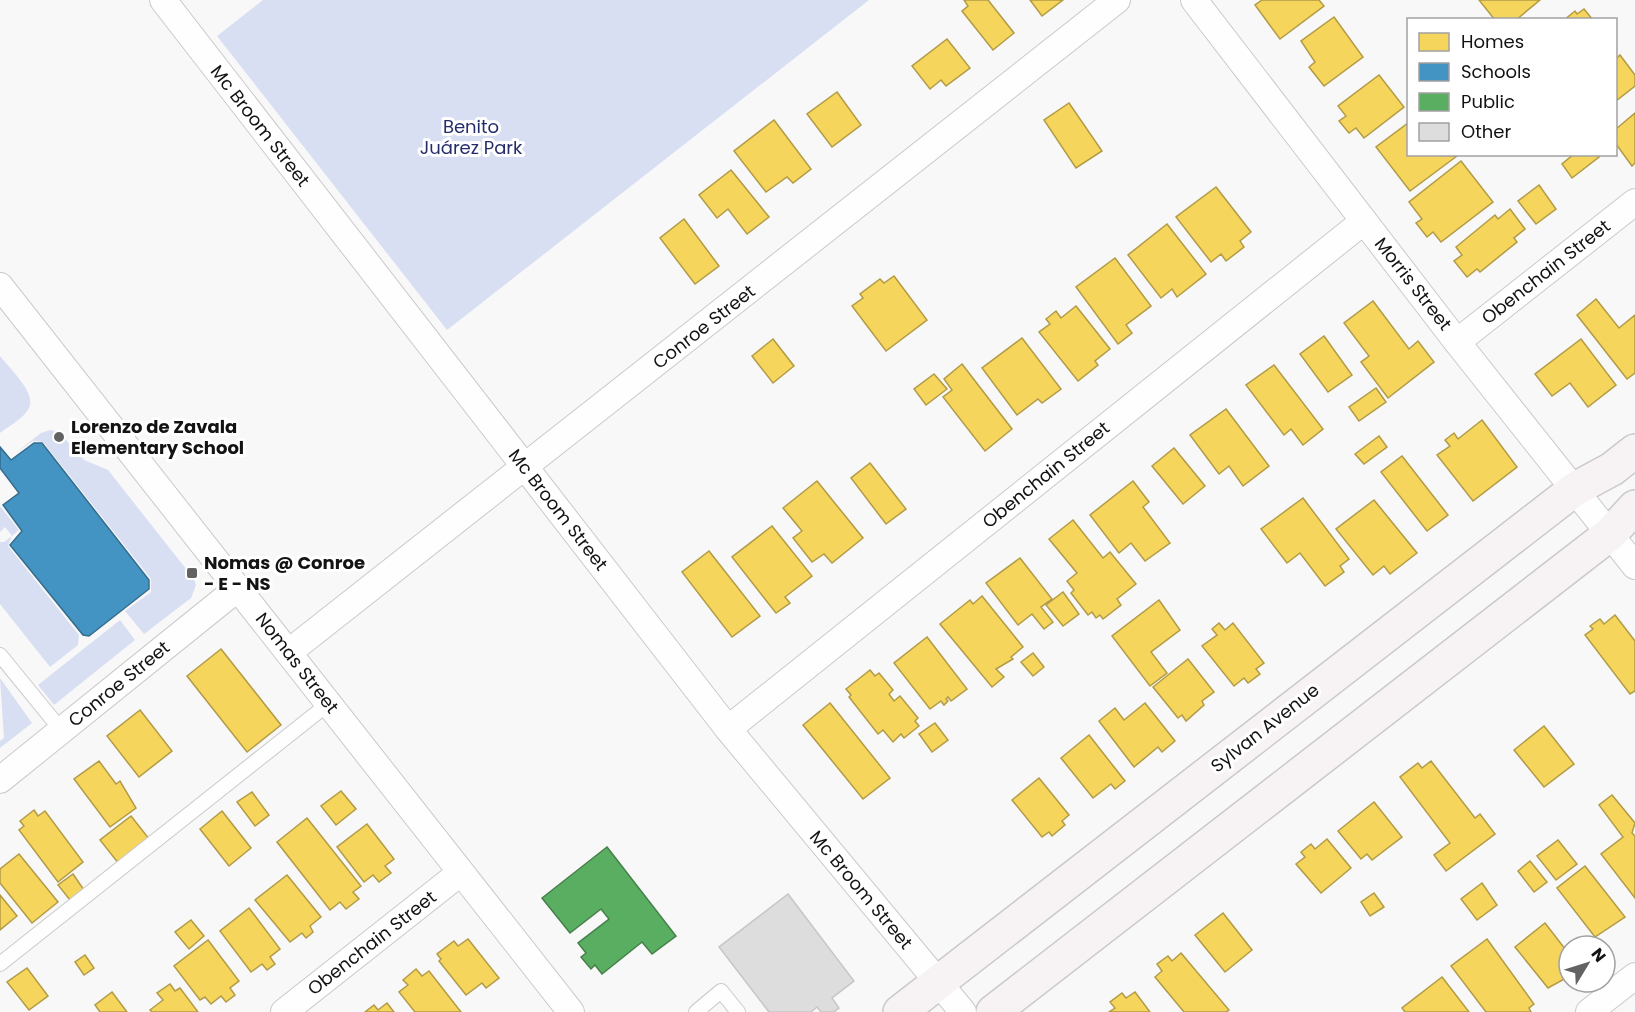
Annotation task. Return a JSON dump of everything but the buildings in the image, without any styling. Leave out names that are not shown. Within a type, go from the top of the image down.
[{"type":"main road","name":"Sylvan Avenue","points":[[900,1012],[1575,489],[1612,469],[1635,451]]},
{"type":"main road","points":[[993,1012],[1610,534],[1635,507]]},
{"type":"street","name":"Mc Broom Street","points":[[162,0],[728,729],[963,1012]]},
{"type":"street","name":"Conroe Street","points":[[289,652],[1117,0]]},
{"type":"street","name":"Morris Street","points":[[1194,0],[1457,342],[1635,566]]},
{"type":"street","name":"Obenchain Street","points":[[1457,342],[1635,202]]},
{"type":"street","name":"Obenchain Street","points":[[728,729],[1364,221]]},
{"type":"street","name":"Nomas Street","points":[[0,286],[571,1012]]},
{"type":"street","name":"Conroe Street","points":[[0,780],[238,588]]},
{"type":"street","name":"Obenchain Street","points":[[284,1012],[460,873]]},
{"type":"street","points":[[1589,1012],[1635,976]]},
{"type":"lane","points":[[0,655],[62,731]]},
{"type":"lane","points":[[0,964],[328,704]]},
{"type":"lane","points":[[696,1012],[721,991],[738,1012]]},
{"type":"green space","name":"Benito Juárez Park","points":[[263,0],[869,0],[447,330],[217,36]]},
{"type":"green space","points":[[0,356],[26,388],[30,402],[24,415],[0,433]]},
{"type":"green space","points":[[50,430],[59,432],[84,460],[108,470],[194,579],[196,585],[191,598],[144,634],[125,611],[151,592],[151,579],[43,442],[33,441],[13,455],[41,433]]},
{"type":"green space","points":[[0,506],[19,530],[12,536],[5,527],[0,532]]},
{"type":"green space","points":[[12,536],[8,546],[79,635],[78,645],[50,667],[0,604],[0,542]]},
{"type":"green space","points":[[120,620],[135,640],[54,705],[38,685]]},
{"type":"green space","points":[[0,678],[32,723],[0,748],[0,741],[4,738]]},
{"type":"place","name":"Lorenzo de Zavala Elementary School","points":[[59,437]]},
{"type":"place","name":"Nomas @ Conroe - E - NS","points":[[192,573]]}]
